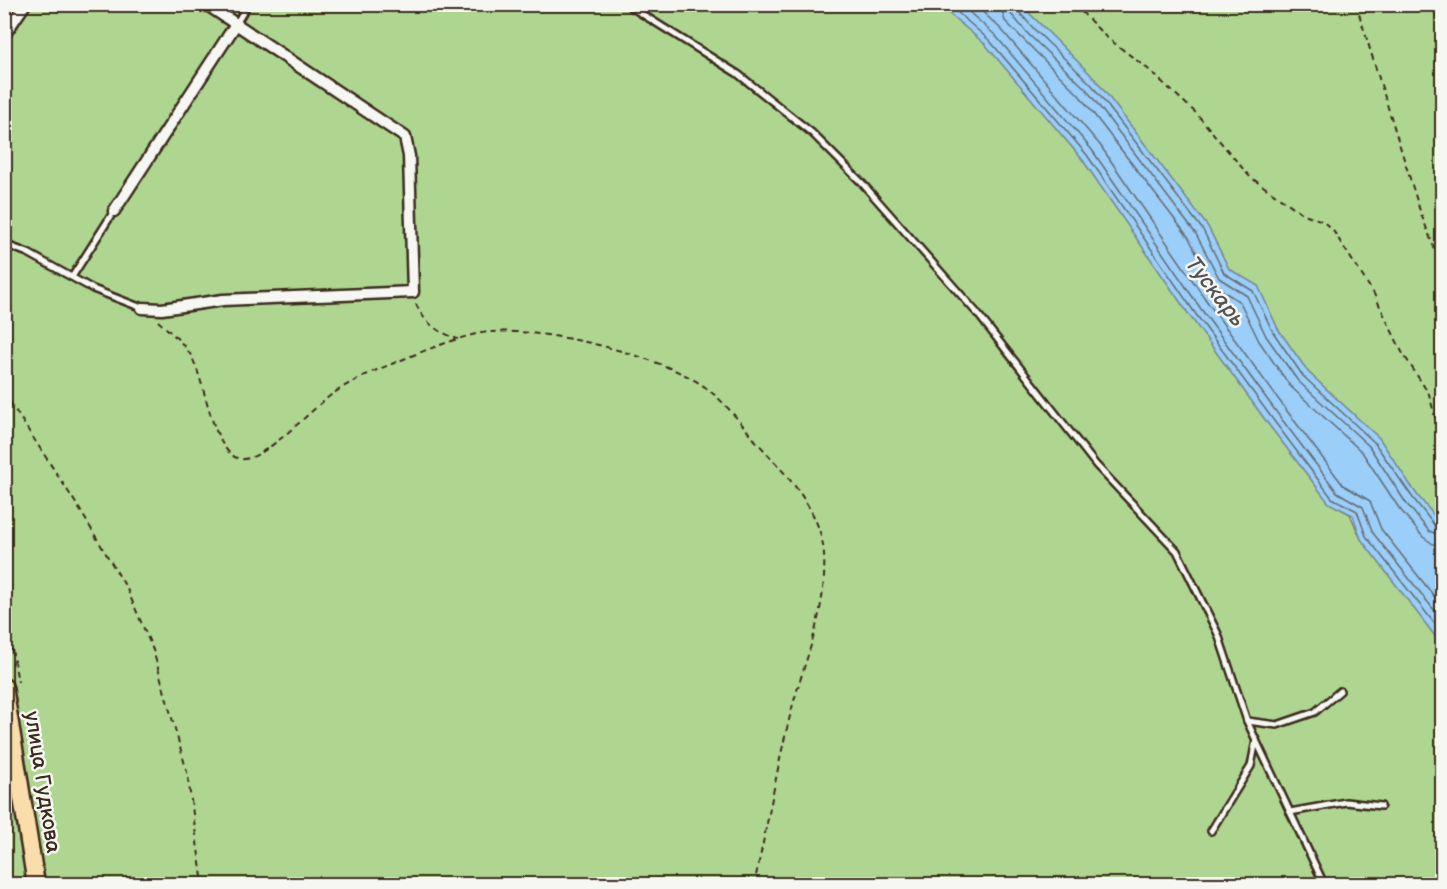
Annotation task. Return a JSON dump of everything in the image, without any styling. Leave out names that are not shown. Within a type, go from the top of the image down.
[{"type":"main road","name":"улица Гудкова","points":[[4,687],[36,885]]},
{"type":"street","points":[[4,35],[25,4]]},
{"type":"street","points":[[142,308],[162,309],[223,300],[412,292],[409,156],[405,137],[206,4]]},
{"type":"street","points":[[114,211],[236,24]]},
{"type":"lane","points":[[236,24],[248,4]]},
{"type":"lane","points":[[626,4],[738,74],[812,133],[862,183],[977,314],[1096,465],[1177,551],[1218,634],[1247,721],[1324,885]]},
{"type":"lane","points":[[72,277],[114,211]]},
{"type":"lane","points":[[4,244],[142,308]]},
{"type":"lane","points":[[1247,721],[1277,725],[1315,712],[1340,691]]},
{"type":"lane","points":[[1211,831],[1251,766],[1256,739]]},
{"type":"lane","points":[[1290,812],[1346,802],[1381,806]]},
{"type":"path","points":[[1074,4],[1105,36],[1148,69],[1196,113],[1233,159],[1258,184],[1302,213],[1322,221],[1332,229],[1363,276],[1402,352],[1430,394],[1443,442]]},
{"type":"path","points":[[1356,4],[1421,214],[1443,268]]},
{"type":"path","points":[[412,292],[422,317],[442,333],[458,339]]},
{"type":"path","points":[[142,308],[189,351],[201,375],[217,436],[229,452],[239,459],[249,458],[273,444],[335,392],[375,371],[458,339],[499,331],[555,336],[594,344],[691,377],[710,390],[787,476],[810,509],[821,534],[824,554],[822,609],[790,716],[754,885]]},
{"type":"path","points":[[4,393],[78,505],[128,589],[153,650],[187,772],[203,885]]},
{"type":"green space","points":[[5,5],[939,5],[985,44],[1082,159],[1190,316],[1269,425],[1329,503],[1350,514],[1361,539],[1442,645],[1442,884],[5,884]]},
{"type":"green space","points":[[1021,5],[1431,5],[1442,31],[1442,525],[1417,495],[1379,438],[1308,372],[1278,329],[1258,286],[1229,269],[1208,227],[1095,79]]},
{"type":"water","name":"Тускарь","points":[[939,5],[1021,5],[1095,79],[1208,227],[1229,269],[1258,286],[1278,329],[1308,372],[1379,438],[1417,495],[1442,525],[1442,645],[1361,539],[1353,515],[1329,503],[1269,425],[1190,316],[1082,159],[985,44]]}]
